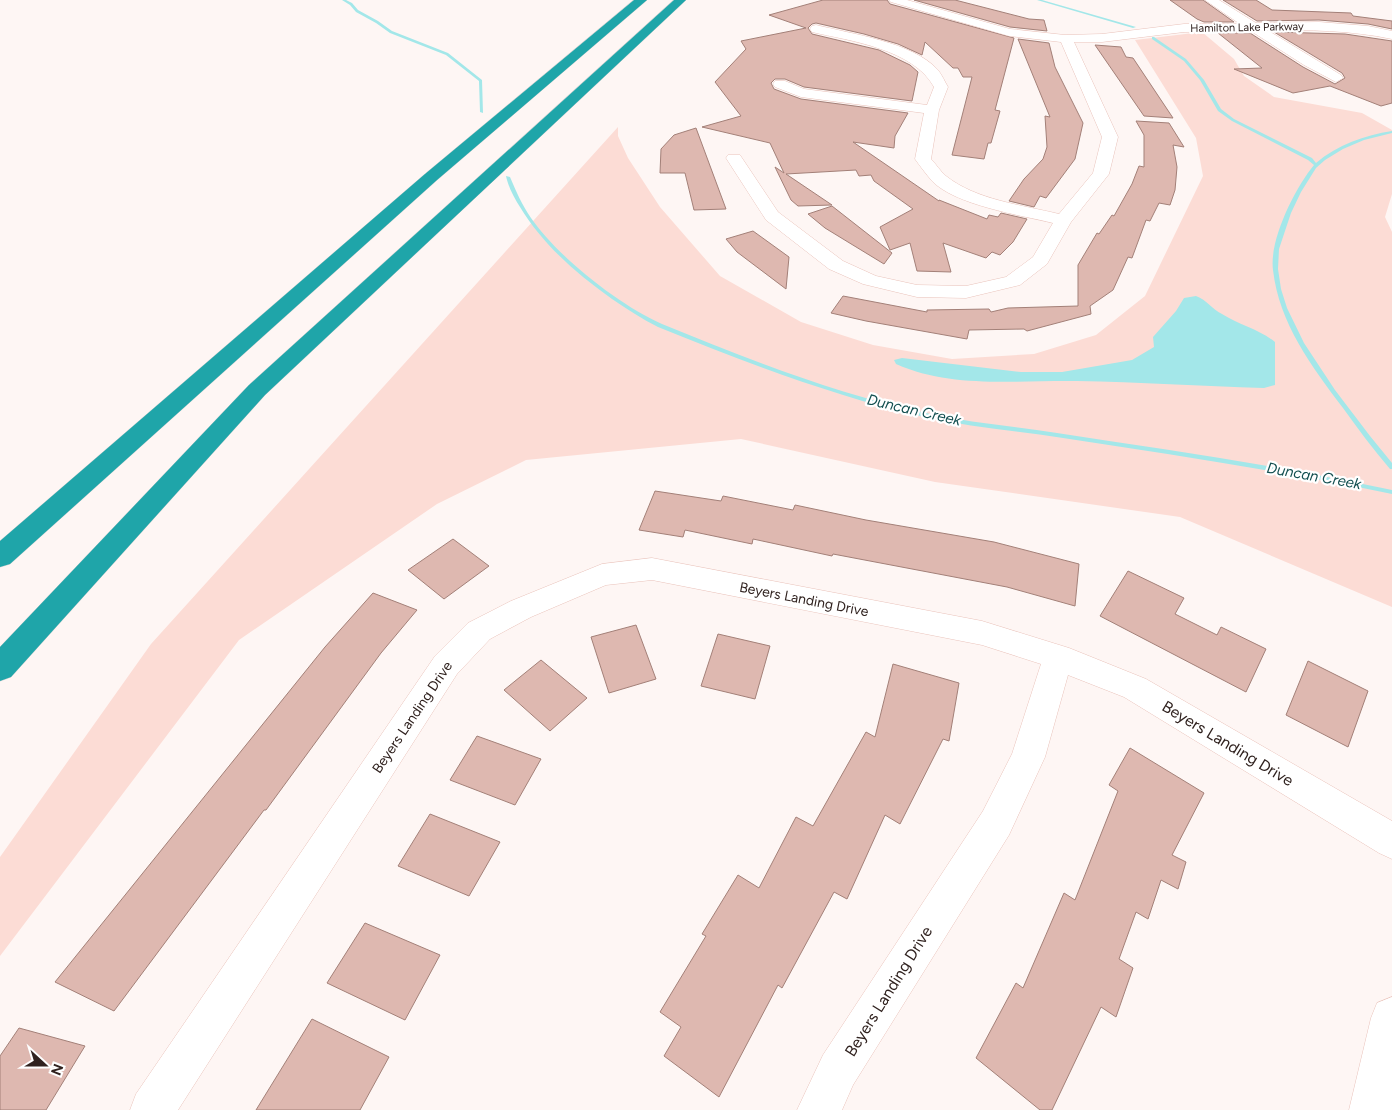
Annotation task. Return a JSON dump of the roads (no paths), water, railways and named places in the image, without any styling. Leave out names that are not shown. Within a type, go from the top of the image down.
[{"type":"highway","points":[[0,557],[431,177],[641,0]]},
{"type":"highway","points":[[0,668],[257,390],[680,0]]},
{"type":"street","name":"Hamilton Lake Parkway","points":[[895,0],[1009,32],[1066,39],[1102,38],[1184,28],[1252,27],[1342,27],[1392,36]]},
{"type":"street","points":[[1211,0],[1336,78]]},
{"type":"street","points":[[816,29],[891,50],[914,59],[932,72],[941,87],[932,110],[923,159],[939,179],[961,191],[981,198],[1063,220]]},
{"type":"street","points":[[734,158],[772,216],[836,265],[870,280],[917,291],[966,292],[1013,281],[1040,260],[1063,220],[1102,174],[1110,137],[1066,39]]},
{"type":"street","points":[[780,84],[800,93],[932,110]]},
{"type":"street","name":"Beyers Landing Drive","points":[[152,1110],[446,665],[479,631],[521,609],[602,576],[652,569],[982,634],[1058,657],[1135,688],[1392,841]]},
{"type":"street","name":"Beyers Landing Drive","points":[[820,1110],[838,1070],[996,823],[1028,757],[1058,657]]},
{"type":"street","points":[[1371,1110],[1392,1018]]},
{"type":"water","points":[[1196,296],[1218,312],[1275,342],[1275,385],[1264,388],[1100,382],[962,380],[917,372],[896,364],[894,360],[902,358],[1021,372],[1062,372],[1132,360],[1154,347],[1153,337],[1176,311],[1184,298]]},
{"type":"waterway","name":"Duncan Creek","points":[[344,0],[357,11],[391,32],[447,54],[481,81],[482,112]]},
{"type":"waterway","points":[[1039,0],[1134,27]]},
{"type":"waterway","points":[[1153,38],[1185,60],[1202,80],[1219,110],[1233,120],[1310,159],[1316,165]]},
{"type":"waterway","points":[[1392,132],[1362,139],[1341,148],[1314,167],[1298,192],[1288,213],[1275,260],[1275,269],[1284,308],[1301,343],[1333,392],[1392,467]]},
{"type":"waterway","name":"Duncan Creek","points":[[508,177],[517,199],[546,239],[564,258],[605,291],[645,318],[660,325],[788,374],[870,401],[940,418],[1222,460],[1392,492]]}]
